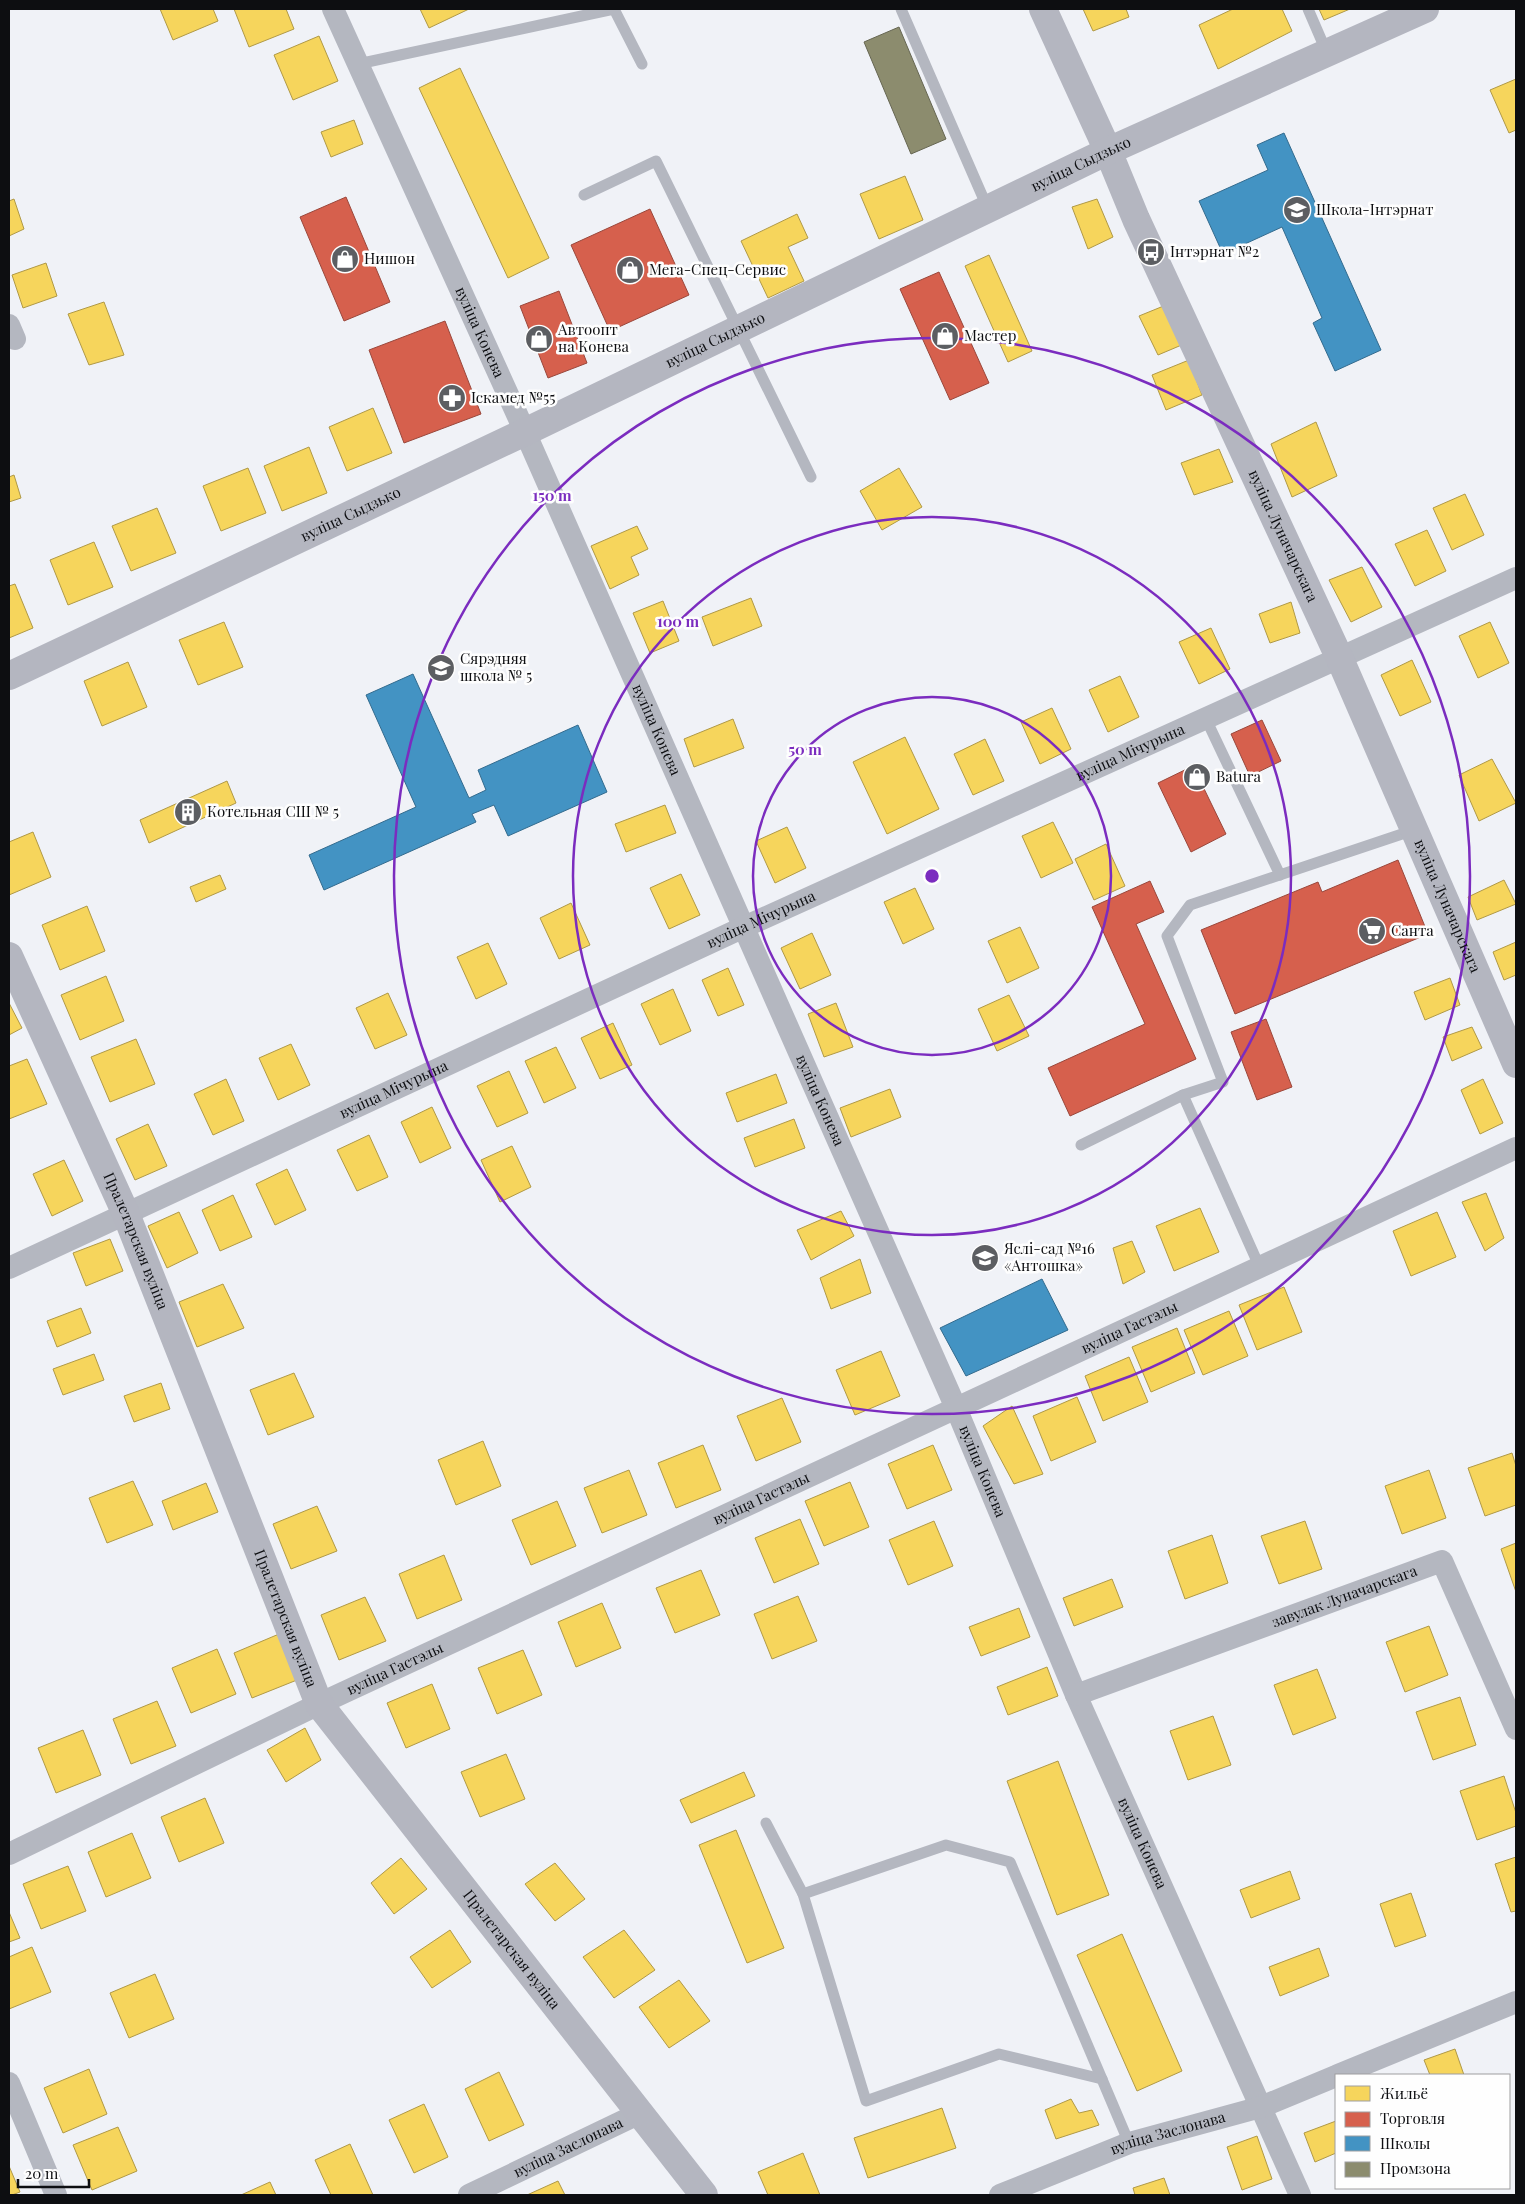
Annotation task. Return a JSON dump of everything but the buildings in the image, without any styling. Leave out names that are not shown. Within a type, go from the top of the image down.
[{"type":"street","name":"вуліца Конева","points":[[333,9],[525,432],[742,928],[956,1408],[1076,1694],[1300,2195]]},
{"type":"street","name":"вуліца Луначарскага","points":[[1043,9],[1108,151],[1139,227],[1340,659],[1516,1064]]},
{"type":"street","name":"вуліца Сыдзько","points":[[9,676],[525,432],[1108,151],[1426,9]]},
{"type":"street","name":"вуліца Мічурына","points":[[9,1268],[742,928],[1516,578]]},
{"type":"street","name":"Пралетарская вуліца","points":[[9,956],[126,1214],[319,1704],[704,2195]]},
{"type":"street","name":"вуліца Гастэлы","points":[[9,1854],[319,1704],[1516,1148]]},
{"type":"street","name":"завулак Луначарскага","points":[[1076,1694],[1442,1561],[1516,1729]]},
{"type":"street","name":"вуліца Заслонава","points":[[1342,2074],[1516,2002]]},
{"type":"street","name":"вуліца Заслонава","points":[[1000,2195],[1129,2143],[1261,2107],[1335,2077]]},
{"type":"street","points":[[9,2083],[56,2195]]},
{"type":"street","name":"вуліца Заслонава","points":[[469,2195],[640,2113]]},
{"type":"lane","points":[[358,64],[614,9],[642,64]]},
{"type":"lane","points":[[901,9],[988,209]]},
{"type":"lane","points":[[1308,9],[1327,54]]},
{"type":"lane","points":[[584,194],[656,161],[811,477]]},
{"type":"lane","points":[[1206,719],[1280,875]]},
{"type":"lane","points":[[1081,1145],[1183,1095],[1223,1082],[1167,936],[1190,905],[1414,830]]},
{"type":"lane","points":[[1183,1095],[1260,1268]]},
{"type":"lane","points":[[766,1823],[803,1894],[866,2101],[999,2054],[1102,2079]]},
{"type":"lane","points":[[803,1894],[946,1845],[1010,1862],[1129,2143]]},
{"type":"place","name":"Школа-Інтэрнат","points":[[1297,210]]},
{"type":"place","name":"Інтэрнат №2","points":[[1151,252]]},
{"type":"place","name":"Нишон","points":[[345,259]]},
{"type":"place","name":"Мега-Спец-Сервис","points":[[630,270]]},
{"type":"place","name":"Мастер","points":[[945,336]]},
{"type":"place","name":"Автоопт на Конева","points":[[539,339]]},
{"type":"place","name":"Іскамед №55","points":[[452,398]]},
{"type":"place","name":"Сярэдняя школа № 5","points":[[441,668]]},
{"type":"place","name":"Batura","points":[[1197,777]]},
{"type":"place","name":"Котельная СШ № 5","points":[[188,812]]},
{"type":"place","name":"Санта","points":[[1372,931]]},
{"type":"place","name":"Яслі-сад №16 «Антошка»","points":[[985,1258]]}]
